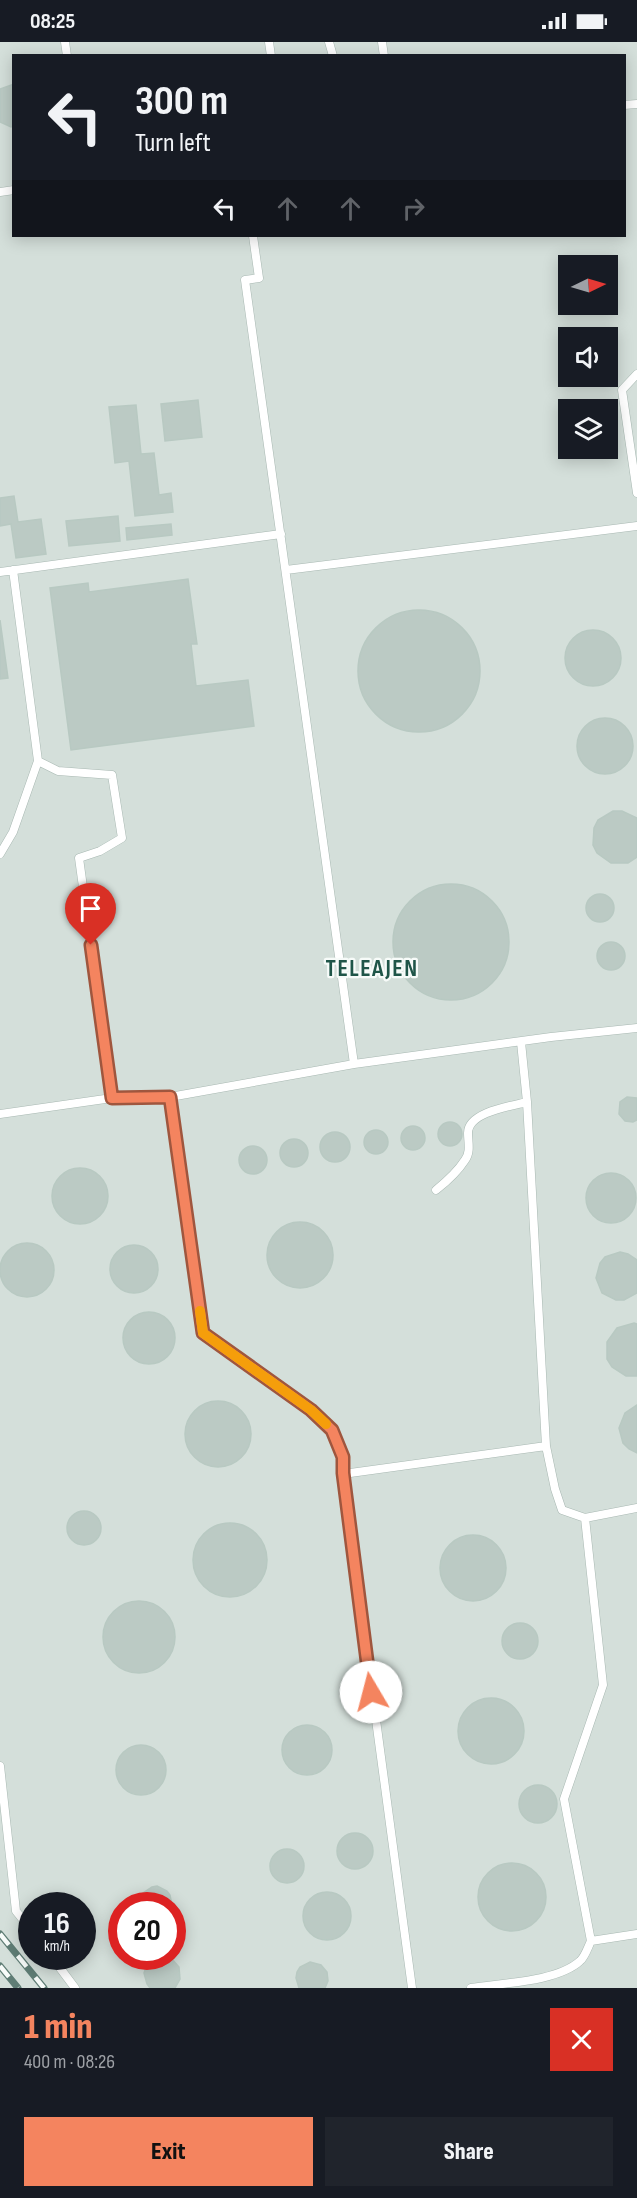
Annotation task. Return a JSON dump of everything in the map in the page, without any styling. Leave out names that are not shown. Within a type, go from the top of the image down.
[{"type":"lane","points":[[253,237],[259,278],[245,280],[354,1064]]},
{"type":"lane","points":[[637,374],[622,390],[637,493]]},
{"type":"lane","points":[[286,570],[637,526]]},
{"type":"lane","points":[[0,572],[280,534]]},
{"type":"lane","points":[[0,854],[13,832],[38,761],[14,570]]},
{"type":"lane","points":[[38,761],[58,771],[112,775],[122,838],[100,851],[79,858],[112,1098]]},
{"type":"lane","points":[[0,1114],[112,1098],[170,1097],[354,1064],[637,1028]]},
{"type":"lane","points":[[521,1042],[546,1446],[555,1489],[562,1510],[585,1518],[637,1508]]},
{"type":"lane","points":[[170,1097],[203,1333],[311,1410],[332,1430],[343,1457],[343,1473],[411,1988]]},
{"type":"lane","points":[[436,1190],[467,1158],[468,1130],[472,1121],[496,1110],[526,1102]]},
{"type":"lane","points":[[343,1473],[546,1446]]},
{"type":"lane","points":[[471,1988],[544,1977],[564,1971],[581,1960],[591,1941],[564,1799],[603,1684],[585,1518]]},
{"type":"lane","points":[[0,1766],[15,1911],[18,1915]]},
{"type":"lane","points":[[591,1941],[637,1934]]},
{"type":"lane","points":[[62,1970],[75,1988]]},
{"type":"shaded area","points":[[0,42],[637,42],[637,1988],[0,1988]]},
{"type":"building","points":[[12,85],[11,127],[0,122],[0,89]]},
{"type":"building","points":[[198,400],[202,437],[165,441],[161,404]]},
{"type":"building","points":[[136,405],[141,454],[154,453],[159,495],[171,493],[173,512],[135,516],[129,461],[115,463],[109,407]]},
{"type":"building","points":[[14,496],[18,522],[41,519],[46,554],[16,558],[11,524],[0,526],[0,498]]},
{"type":"building","points":[[118,516],[120,541],[69,546],[66,521]]},
{"type":"building","points":[[171,524],[172,535],[127,540],[126,528]]},
{"type":"building","points":[[188,579],[197,644],[191,644],[196,686],[248,680],[254,726],[71,750],[50,588],[88,583],[89,592]]},
{"type":"building","points":[[419,610],[442,615],[453,620],[462,628],[470,637],[475,648],[480,671],[475,694],[470,705],[462,714],[453,722],[442,727],[419,732],[396,727],[385,722],[376,714],[368,705],[363,694],[358,671],[363,648],[368,637],[376,628],[385,620],[396,615]]},
{"type":"building","points":[[0,620],[8,678],[0,679]]},
{"type":"building","points":[[593,630],[604,632],[613,638],[619,647],[621,658],[619,669],[613,678],[604,684],[593,686],[582,684],[573,678],[567,669],[565,658],[567,647],[573,638],[582,632]]},
{"type":"building","points":[[605,718],[616,720],[625,726],[631,735],[633,746],[631,757],[625,766],[616,772],[605,774],[594,772],[585,766],[579,757],[577,746],[579,735],[585,726],[594,720]]},
{"type":"building","points":[[613,811],[622,811],[637,818],[637,857],[628,863],[611,863],[597,853],[593,845],[594,828],[598,820]]},
{"type":"building","points":[[451,884],[473,889],[492,901],[504,920],[509,942],[504,964],[492,983],[473,995],[451,1000],[429,995],[410,983],[398,964],[393,942],[398,920],[410,901],[429,889]]},
{"type":"building","points":[[600,894],[610,898],[614,908],[610,918],[600,922],[590,918],[586,908],[590,898]]},
{"type":"building","points":[[611,942],[621,946],[625,956],[621,966],[611,970],[601,966],[597,956],[601,946]]},
{"type":"building","points":[[627,1097],[637,1098],[637,1120],[633,1122],[625,1121],[619,1114],[620,1102]]},
{"type":"building","points":[[450,1122],[458,1126],[462,1134],[458,1142],[450,1146],[442,1142],[438,1134],[442,1126]]},
{"type":"building","points":[[413,1126],[422,1129],[425,1138],[422,1147],[413,1150],[404,1147],[401,1138],[404,1129]]},
{"type":"building","points":[[376,1130],[384,1134],[388,1142],[384,1150],[376,1154],[368,1150],[364,1142],[368,1134]]},
{"type":"building","points":[[335,1132],[346,1136],[350,1147],[346,1158],[335,1162],[324,1158],[320,1147],[324,1136]]},
{"type":"building","points":[[294,1139],[304,1143],[308,1153],[304,1163],[294,1167],[284,1163],[280,1153],[284,1143]]},
{"type":"building","points":[[253,1146],[263,1150],[267,1160],[263,1170],[253,1174],[243,1170],[239,1160],[243,1150]]},
{"type":"building","points":[[80,1168],[95,1173],[103,1181],[108,1196],[103,1211],[95,1219],[80,1224],[65,1219],[57,1211],[52,1196],[57,1181],[65,1173]]},
{"type":"building","points":[[611,1173],[629,1180],[636,1198],[629,1216],[611,1223],[593,1216],[586,1198],[593,1180]]},
{"type":"building","points":[[293,1222],[307,1222],[319,1227],[328,1236],[333,1255],[331,1268],[324,1279],[307,1288],[293,1288],[281,1283],[272,1274],[267,1262],[267,1248],[272,1236],[281,1227]]},
{"type":"building","points":[[27,1243],[37,1245],[46,1251],[52,1260],[54,1270],[52,1280],[46,1289],[37,1295],[27,1297],[17,1295],[8,1289],[2,1280],[0,1270],[2,1260],[8,1251],[17,1245]]},
{"type":"building","points":[[129,1245],[139,1245],[154,1255],[158,1269],[157,1278],[148,1289],[139,1293],[129,1293],[114,1283],[110,1274],[110,1264],[120,1249]]},
{"type":"building","points":[[620,1252],[637,1260],[637,1293],[624,1300],[616,1300],[602,1293],[596,1278],[600,1263],[605,1257]]},
{"type":"building","points":[[149,1312],[163,1316],[171,1324],[175,1338],[171,1352],[163,1360],[149,1364],[135,1360],[127,1352],[123,1338],[127,1324],[135,1316]]},
{"type":"building","points":[[637,1324],[637,1376],[626,1376],[612,1367],[607,1359],[607,1342],[617,1328]]},
{"type":"building","points":[[218,1401],[230,1404],[241,1411],[248,1422],[251,1434],[248,1446],[241,1457],[230,1464],[218,1467],[206,1464],[195,1457],[188,1446],[185,1434],[188,1422],[195,1411],[206,1404]]},
{"type":"building","points":[[637,1405],[637,1453],[623,1443],[619,1428],[625,1413]]},
{"type":"building","points":[[84,1511],[96,1516],[101,1528],[96,1540],[84,1545],[72,1540],[67,1528],[72,1516]]},
{"type":"building","points":[[230,1523],[244,1526],[256,1534],[264,1546],[267,1560],[264,1574],[256,1586],[244,1594],[230,1597],[216,1594],[204,1586],[196,1574],[193,1560],[196,1546],[204,1534],[216,1526]]},
{"type":"building","points":[[473,1535],[486,1538],[496,1545],[503,1555],[506,1568],[503,1581],[496,1591],[486,1598],[473,1601],[460,1598],[450,1591],[443,1581],[440,1568],[443,1555],[450,1545],[460,1538]]},
{"type":"building","points":[[139,1601],[153,1604],[165,1611],[172,1623],[175,1637],[172,1651],[165,1663],[153,1670],[139,1673],[125,1670],[113,1663],[106,1651],[103,1637],[106,1623],[113,1611],[125,1604]]},
{"type":"building","points":[[520,1623],[533,1628],[538,1641],[533,1654],[520,1659],[507,1654],[502,1641],[507,1628]]},
{"type":"building","points":[[485,1698],[497,1698],[509,1703],[519,1713],[524,1731],[522,1744],[509,1759],[497,1764],[485,1764],[473,1759],[463,1749],[458,1737],[458,1725],[463,1713],[473,1703]]},
{"type":"building","points":[[307,1725],[321,1729],[328,1736],[332,1750],[328,1764],[321,1771],[307,1775],[293,1771],[286,1764],[282,1750],[286,1736],[293,1729]]},
{"type":"building","points":[[141,1745],[159,1752],[166,1770],[159,1788],[141,1795],[123,1788],[116,1770],[123,1752]]},
{"type":"building","points":[[538,1785],[551,1791],[557,1804],[551,1817],[538,1823],[525,1817],[519,1804],[525,1791]]},
{"type":"building","points":[[355,1833],[368,1838],[373,1851],[368,1864],[355,1869],[342,1864],[337,1851],[342,1838]]},
{"type":"building","points":[[287,1849],[299,1854],[304,1866],[299,1878],[287,1883],[275,1878],[270,1866],[275,1854]]},
{"type":"building","points":[[512,1863],[525,1866],[536,1873],[543,1884],[546,1897],[543,1910],[536,1921],[525,1928],[512,1931],[499,1928],[488,1921],[481,1910],[478,1897],[481,1884],[488,1873],[499,1866]]},
{"type":"building","points":[[157,1886],[168,1892],[144,1892]]},
{"type":"building","points":[[322,1892],[332,1892],[347,1902],[351,1916],[350,1925],[341,1936],[332,1940],[322,1940],[307,1930],[303,1921],[303,1911],[313,1896]]},
{"type":"building","points":[[310,1962],[321,1965],[327,1972],[328,1981],[325,1988],[299,1988],[297,1972],[300,1967]]},
{"type":"building","points":[[145,1970],[179,1970],[180,1979],[175,1988],[150,1988]]},
{"type":"railway","points":[[0,1934],[44,1988]]},
{"type":"railway","points":[[0,1966],[18,1988]]},
{"type":"slow traffic","points":[[200,1311],[203,1333],[311,1410],[326,1424]]},
{"type":"district","name":"TELEAJEN","points":[[372,968]]},
{"type":"route","points":[[91,945],[112,1098],[170,1097],[203,1333],[311,1410],[332,1430],[338,1443],[343,1457],[343,1473],[371,1692]]}]
